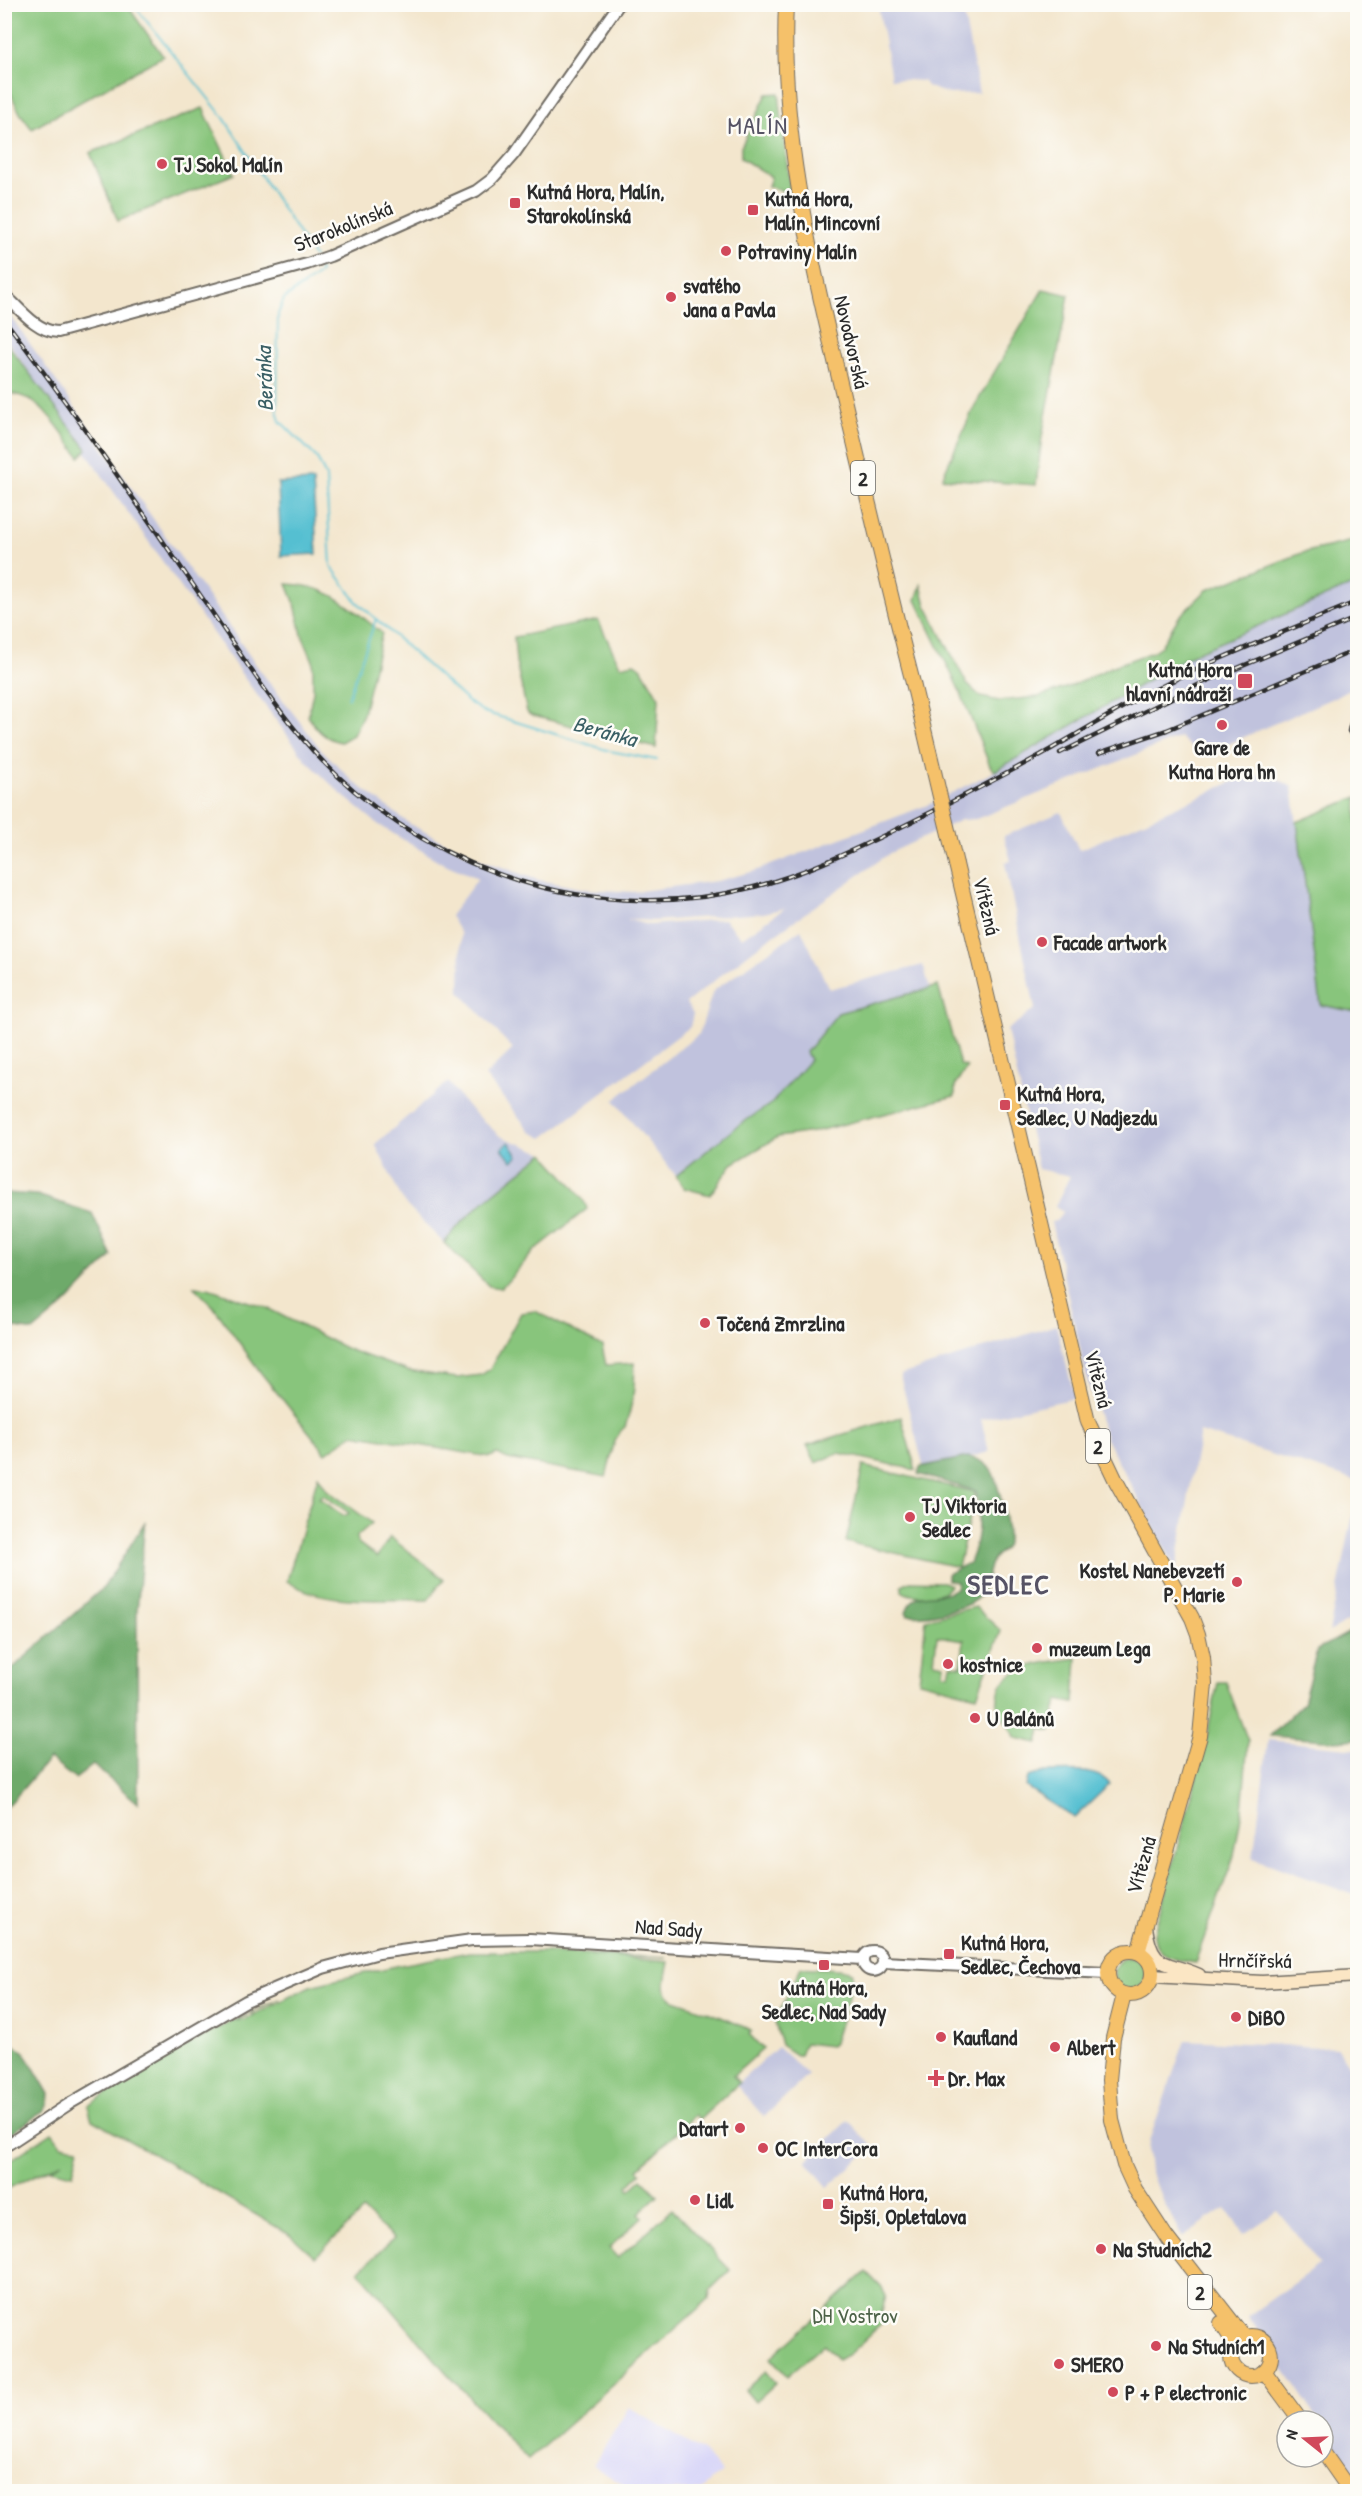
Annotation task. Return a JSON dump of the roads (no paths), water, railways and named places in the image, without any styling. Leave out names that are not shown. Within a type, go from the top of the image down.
[{"type":"main road","name":"Novodvorská","points":[[786,4],[788,105],[799,203],[854,444],[956,864]]},
{"type":"main road","name":"Vítězná","points":[[956,864],[1088,1422],[1116,1481],[1192,1618],[1203,1653],[1205,1694],[1200,1736],[1138,1952]]},
{"type":"main road","points":[[1146,1922],[1149,1944],[1157,1959],[1208,1979]]},
{"type":"main road","points":[[1131,1950],[1138,1952],[1148,1959],[1152,1976],[1144,1990],[1138,1994],[1124,1995],[1112,1987],[1107,1973],[1110,1963],[1118,1953],[1131,1950]]},
{"type":"main road","name":"Hrnčířská","points":[[1152,1976],[1276,1982],[1358,1976]]},
{"type":"main road","name":"2","points":[[1124,1995],[1111,2048],[1109,2080],[1112,2120],[1128,2175],[1167,2238],[1240,2341],[1258,2337],[1268,2344],[1271,2355],[1268,2367],[1264,2371]]},
{"type":"main road","points":[[1240,2341],[1231,2359],[1237,2370],[1242,2374],[1253,2376],[1264,2371],[1292,2409]]},
{"type":"main road","points":[[1335,2469],[1351,2492]]},
{"type":"street","name":"Starokolínská","points":[[5,294],[41,328],[58,332],[316,261],[428,213],[484,186],[514,154],[619,4]]},
{"type":"street","name":"Nad Sady","points":[[4,2147],[69,2104],[189,2033],[282,1984],[323,1968],[379,1953],[472,1940],[576,1941],[862,1959],[864,1967],[873,1971],[881,1967],[883,1962],[1107,1973]]},
{"type":"water","points":[[313,481],[317,554],[281,556],[278,483]]},
{"type":"water","points":[[509,1142],[518,1156],[512,1161],[502,1148]]},
{"type":"water","points":[[1045,1772],[1089,1773],[1097,1775],[1110,1784],[1074,1818],[1026,1787],[1028,1777]]},
{"type":"waterway","name":"Beránka","points":[[133,4],[224,118],[314,257]]},
{"type":"waterway","name":"Beránka","points":[[318,264],[320,273],[284,299],[278,314],[277,410],[280,421],[317,458],[326,477],[331,566],[356,601],[467,701],[484,712],[610,751],[657,760]]},
{"type":"waterway","points":[[348,698],[376,619]]},
{"type":"railway","points":[[4,319],[106,459],[271,698],[333,772],[375,807],[421,838],[496,873],[559,891],[624,900],[690,898],[722,894],[791,876],[861,846],[971,792],[1167,684],[1358,601]]},
{"type":"railway","points":[[1060,753],[1200,684],[1358,617]]},
{"type":"railway","points":[[1099,753],[1167,730],[1358,649]]},
{"type":"railway","points":[[1358,718],[1351,723],[1349,731],[1358,745]]},
{"type":"place","name":"TJ Sokol Malín","points":[[162,164]]},
{"type":"place","name":"Kutná Hora, Malín, Starokolínská","points":[[515,203]]},
{"type":"place","name":"Kutná Hora, Malín, Mincovní","points":[[753,210]]},
{"type":"place","name":"Potraviny Malín","points":[[726,251]]},
{"type":"place","name":"svatého Jana a Pavla","points":[[671,297]]},
{"type":"place","name":"Kutná Hora hlavní nádraží","points":[[1245,681]]},
{"type":"place","name":"Gare de Kutna Hora hn","points":[[1222,725]]},
{"type":"place","name":"Facade artwork","points":[[1042,942]]},
{"type":"place","name":"Kutná Hora, Sedlec, U Nadjezdu","points":[[1005,1105]]},
{"type":"place","name":"Točená Zmrzlina","points":[[705,1323]]},
{"type":"place","name":"TJ Viktoria Sedlec","points":[[910,1517]]},
{"type":"place","name":"Kostel Nanebevzetí P. Marie","points":[[1237,1582]]},
{"type":"place","name":"muzeum Lega","points":[[1037,1648]]},
{"type":"place","name":"kostnice","points":[[948,1664]]},
{"type":"place","name":"U Balánů","points":[[975,1718]]},
{"type":"place","name":"Kutná Hora, Sedlec, Čechova","points":[[949,1954]]},
{"type":"place","name":"Kutná Hora, Sedlec, Nad Sady","points":[[824,1965]]},
{"type":"place","name":"DiBO","points":[[1236,2017]]},
{"type":"place","name":"Kaufland","points":[[941,2037]]},
{"type":"place","name":"Albert","points":[[1055,2047]]},
{"type":"place","name":"Dr. Max","points":[[936,2078]]},
{"type":"place","name":"Datart","points":[[740,2128]]},
{"type":"place","name":"OC InterCora","points":[[763,2148]]},
{"type":"place","name":"Lidl","points":[[695,2200]]},
{"type":"place","name":"Kutná Hora, Šipší, Opletalova","points":[[828,2204]]},
{"type":"place","name":"Na Studních2","points":[[1101,2249]]},
{"type":"place","name":"Na Studních1","points":[[1156,2346]]},
{"type":"place","name":"SMERO","points":[[1059,2364]]},
{"type":"place","name":"P + P electronic","points":[[1113,2392]]},
{"type":"district","name":"MALÍN","points":[[758,125]]},
{"type":"district","name":"SEDLEC","points":[[1009,1584]]},
{"type":"park label","name":"DH Vostrov","points":[[855,2315]]}]
